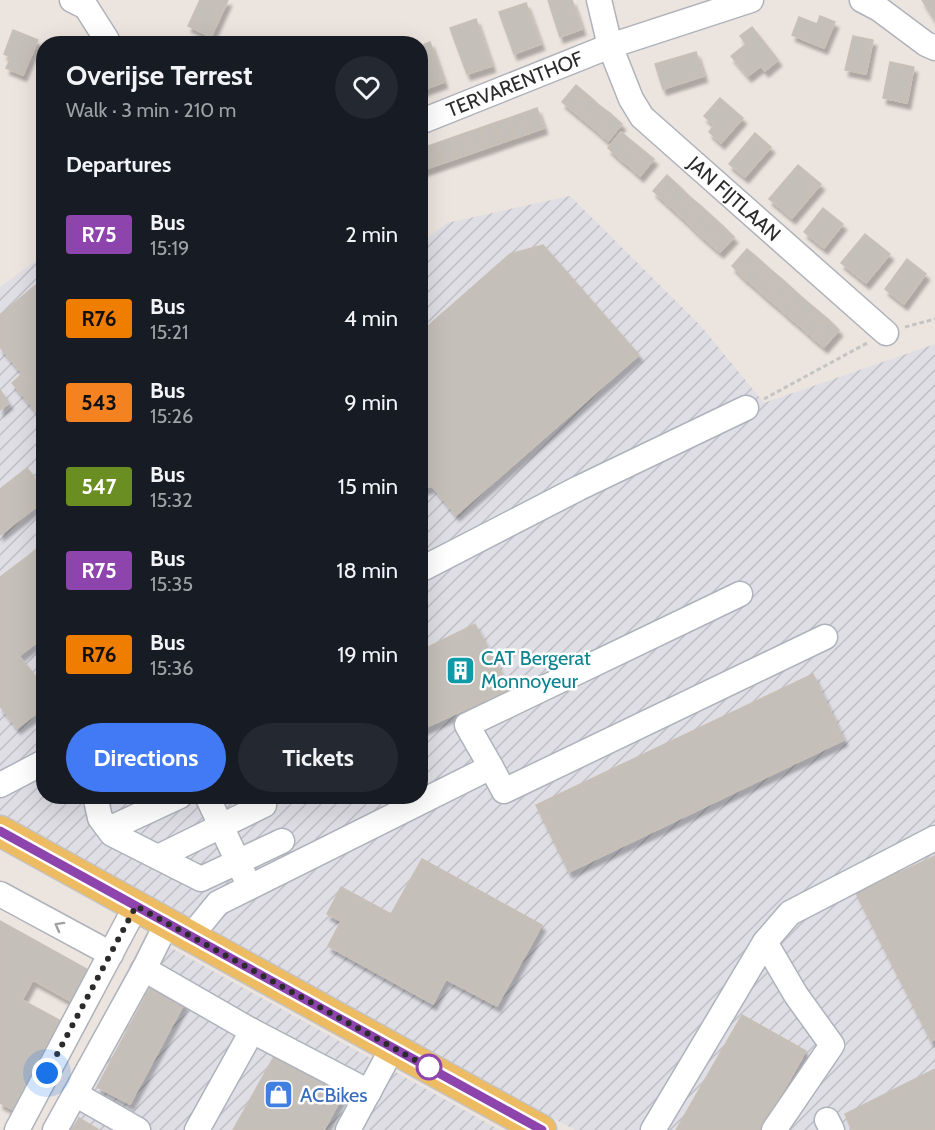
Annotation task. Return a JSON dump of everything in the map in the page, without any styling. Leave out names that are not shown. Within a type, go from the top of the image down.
[{"type":"main road","points":[[0,831],[542,1130]]},
{"type":"street","points":[[72,0],[86,7],[104,36]]},
{"type":"street","name":"JAN FIJTLAAN","points":[[599,0],[610,46],[631,99],[642,117],[886,333]]},
{"type":"street","name":"TERVARENTHOF","points":[[428,119],[610,46],[751,0]]},
{"type":"street","points":[[862,0],[879,9],[926,44],[935,48]]},
{"type":"street","points":[[428,566],[579,488],[746,408]]},
{"type":"street","points":[[740,594],[467,725],[504,791],[825,637]]},
{"type":"street","points":[[0,785],[36,766]]},
{"type":"street","points":[[428,799],[491,767]]},
{"type":"street","points":[[97,804],[100,818],[112,834],[201,879],[282,841]]},
{"type":"street","points":[[109,829],[163,804]]},
{"type":"street","points":[[211,804],[250,888]]},
{"type":"street","points":[[55,1130],[144,969],[179,930],[218,903],[417,804]]},
{"type":"street","points":[[158,857],[264,805]]},
{"type":"street","points":[[653,1130],[765,942],[790,913],[935,838]]},
{"type":"street","points":[[0,894],[111,954]]},
{"type":"street","points":[[17,1130],[136,906]]},
{"type":"street","points":[[765,942],[796,995],[832,1045],[774,1130]]},
{"type":"street","points":[[144,969],[252,1031],[369,1092]]},
{"type":"street","points":[[197,1130],[252,1031]]},
{"type":"street","points":[[348,1130],[393,1047]]},
{"type":"street","points":[[75,1094],[138,1130]]},
{"type":"path","points":[[746,408],[886,333],[935,319]]},
{"type":"shaded area","points":[[570,196],[700,325],[764,403],[935,344],[935,1130],[575,1130],[0,816],[0,287],[36,261],[36,804],[428,804],[428,238],[447,223]]},
{"type":"shaded area","points":[[146,934],[500,1130],[44,1130]]},
{"type":"building","points":[[200,0],[228,0],[211,36],[188,26]]},
{"type":"building","points":[[548,0],[572,0],[582,29],[560,37]]},
{"type":"building","points":[[922,0],[935,0],[934,19]]},
{"type":"building","points":[[526,3],[541,44],[514,54],[499,12]]},
{"type":"building","points":[[820,16],[835,22],[824,48],[792,35],[799,17],[817,24]]},
{"type":"building","points":[[476,19],[492,66],[467,74],[450,28]]},
{"type":"building","points":[[752,27],[778,60],[765,71],[761,66],[748,76],[731,56],[746,44],[740,36]]},
{"type":"building","points":[[13,30],[36,39],[36,45],[23,75],[6,68],[11,57],[4,54]]},
{"type":"building","points":[[853,36],[873,40],[866,74],[845,70]]},
{"type":"building","points":[[430,42],[444,82],[428,88],[428,43]]},
{"type":"building","points":[[696,52],[704,76],[663,89],[655,64]]},
{"type":"building","points":[[890,62],[914,67],[907,103],[883,98]]},
{"type":"building","points":[[576,85],[588,95],[574,112],[562,102]]},
{"type":"building","points":[[588,95],[599,105],[585,121],[574,112]]},
{"type":"building","points":[[720,98],[743,118],[721,143],[709,132],[714,125],[704,116]]},
{"type":"building","points":[[599,105],[611,114],[597,131],[585,121]]},
{"type":"building","points":[[537,108],[544,128],[530,133],[523,113]]},
{"type":"building","points":[[523,113],[530,133],[515,138],[509,118]]},
{"type":"building","points":[[611,114],[622,124],[608,141],[597,131]]},
{"type":"building","points":[[509,118],[515,138],[501,143],[494,123]]},
{"type":"building","points":[[494,123],[501,143],[487,148],[480,128]]},
{"type":"building","points":[[480,128],[487,148],[472,153],[465,133]]},
{"type":"building","points":[[621,132],[632,141],[619,158],[608,148]]},
{"type":"building","points":[[465,133],[472,153],[458,158],[451,138]]},
{"type":"building","points":[[755,133],[771,147],[745,177],[729,164]]},
{"type":"building","points":[[451,138],[458,158],[443,163],[437,143]]},
{"type":"building","points":[[632,141],[643,150],[629,166],[619,158]]},
{"type":"building","points":[[437,143],[443,163],[429,168],[428,146]]},
{"type":"building","points":[[643,150],[654,159],[640,176],[629,166]]},
{"type":"building","points":[[798,165],[821,184],[792,218],[769,199]]},
{"type":"building","points":[[667,175],[678,185],[664,201],[653,191]]},
{"type":"building","points":[[678,185],[689,196],[675,211],[664,201]]},
{"type":"building","points":[[689,196],[701,206],[686,221],[675,211]]},
{"type":"building","points":[[701,206],[712,216],[697,232],[686,221]]},
{"type":"building","points":[[823,208],[843,224],[824,248],[804,232]]},
{"type":"building","points":[[712,216],[723,226],[708,242],[697,232]]},
{"type":"building","points":[[723,226],[734,237],[720,252],[708,242]]},
{"type":"building","points":[[865,234],[890,254],[866,283],[841,263]]},
{"type":"building","points":[[543,245],[639,355],[456,515],[432,486],[428,487],[428,326],[510,254]]},
{"type":"building","points":[[747,249],[759,259],[743,277],[732,266]]},
{"type":"building","points":[[759,259],[770,269],[755,287],[743,277]]},
{"type":"building","points":[[907,259],[926,274],[904,304],[885,289]]},
{"type":"building","points":[[770,269],[782,279],[766,297],[755,287]]},
{"type":"building","points":[[782,279],[793,289],[778,307],[766,297]]},
{"type":"building","points":[[36,285],[36,390],[0,347],[0,315]]},
{"type":"building","points":[[793,289],[804,299],[789,317],[778,307]]},
{"type":"building","points":[[804,299],[816,309],[801,327],[789,317]]},
{"type":"building","points":[[816,309],[828,319],[812,337],[801,327]]},
{"type":"building","points":[[828,319],[839,330],[824,347],[812,337]]},
{"type":"building","points":[[22,374],[36,390],[36,411],[12,383]]},
{"type":"building","points":[[0,390],[9,403],[0,410]]},
{"type":"building","points":[[27,468],[36,480],[36,507],[0,535],[0,489]]},
{"type":"building","points":[[36,550],[36,643],[19,656],[36,677],[36,714],[17,728],[0,706],[0,577]]},
{"type":"building","name":"CAT Bergerat Monnoyeur","points":[[475,624],[510,689],[428,726],[428,647]]},
{"type":"building","points":[[813,674],[844,740],[569,872],[536,805]]},
{"type":"building","points":[[935,856],[935,1039],[931,1041],[856,893]]},
{"type":"building","points":[[422,859],[542,925],[497,1006],[446,979],[433,1004],[328,946],[341,921],[327,914],[341,887],[391,914]]},
{"type":"building","points":[[0,921],[92,972],[74,1003],[33,980],[22,1000],[63,1022],[14,1110],[0,1103]]},
{"type":"building","points":[[152,984],[185,1002],[130,1104],[97,1087]]},
{"type":"building","points":[[742,1015],[806,1051],[761,1130],[676,1130]]},
{"type":"building","points":[[276,1053],[345,1091],[324,1130],[233,1130]]},
{"type":"building","points":[[935,1069],[935,1130],[852,1130],[845,1114]]},
{"type":"building","points":[[79,1118],[99,1130],[72,1130]]},
{"type":"bus line","name":"R75","points":[[0,831],[542,1130]]},
{"type":"place","name":"CAT Bergerat Monnoyeur","points":[[460,670]]},
{"type":"place","name":"ACBikes","points":[[279,1095]]},
{"type":"route","points":[[47,1073],[136,906],[429,1067]]}]
